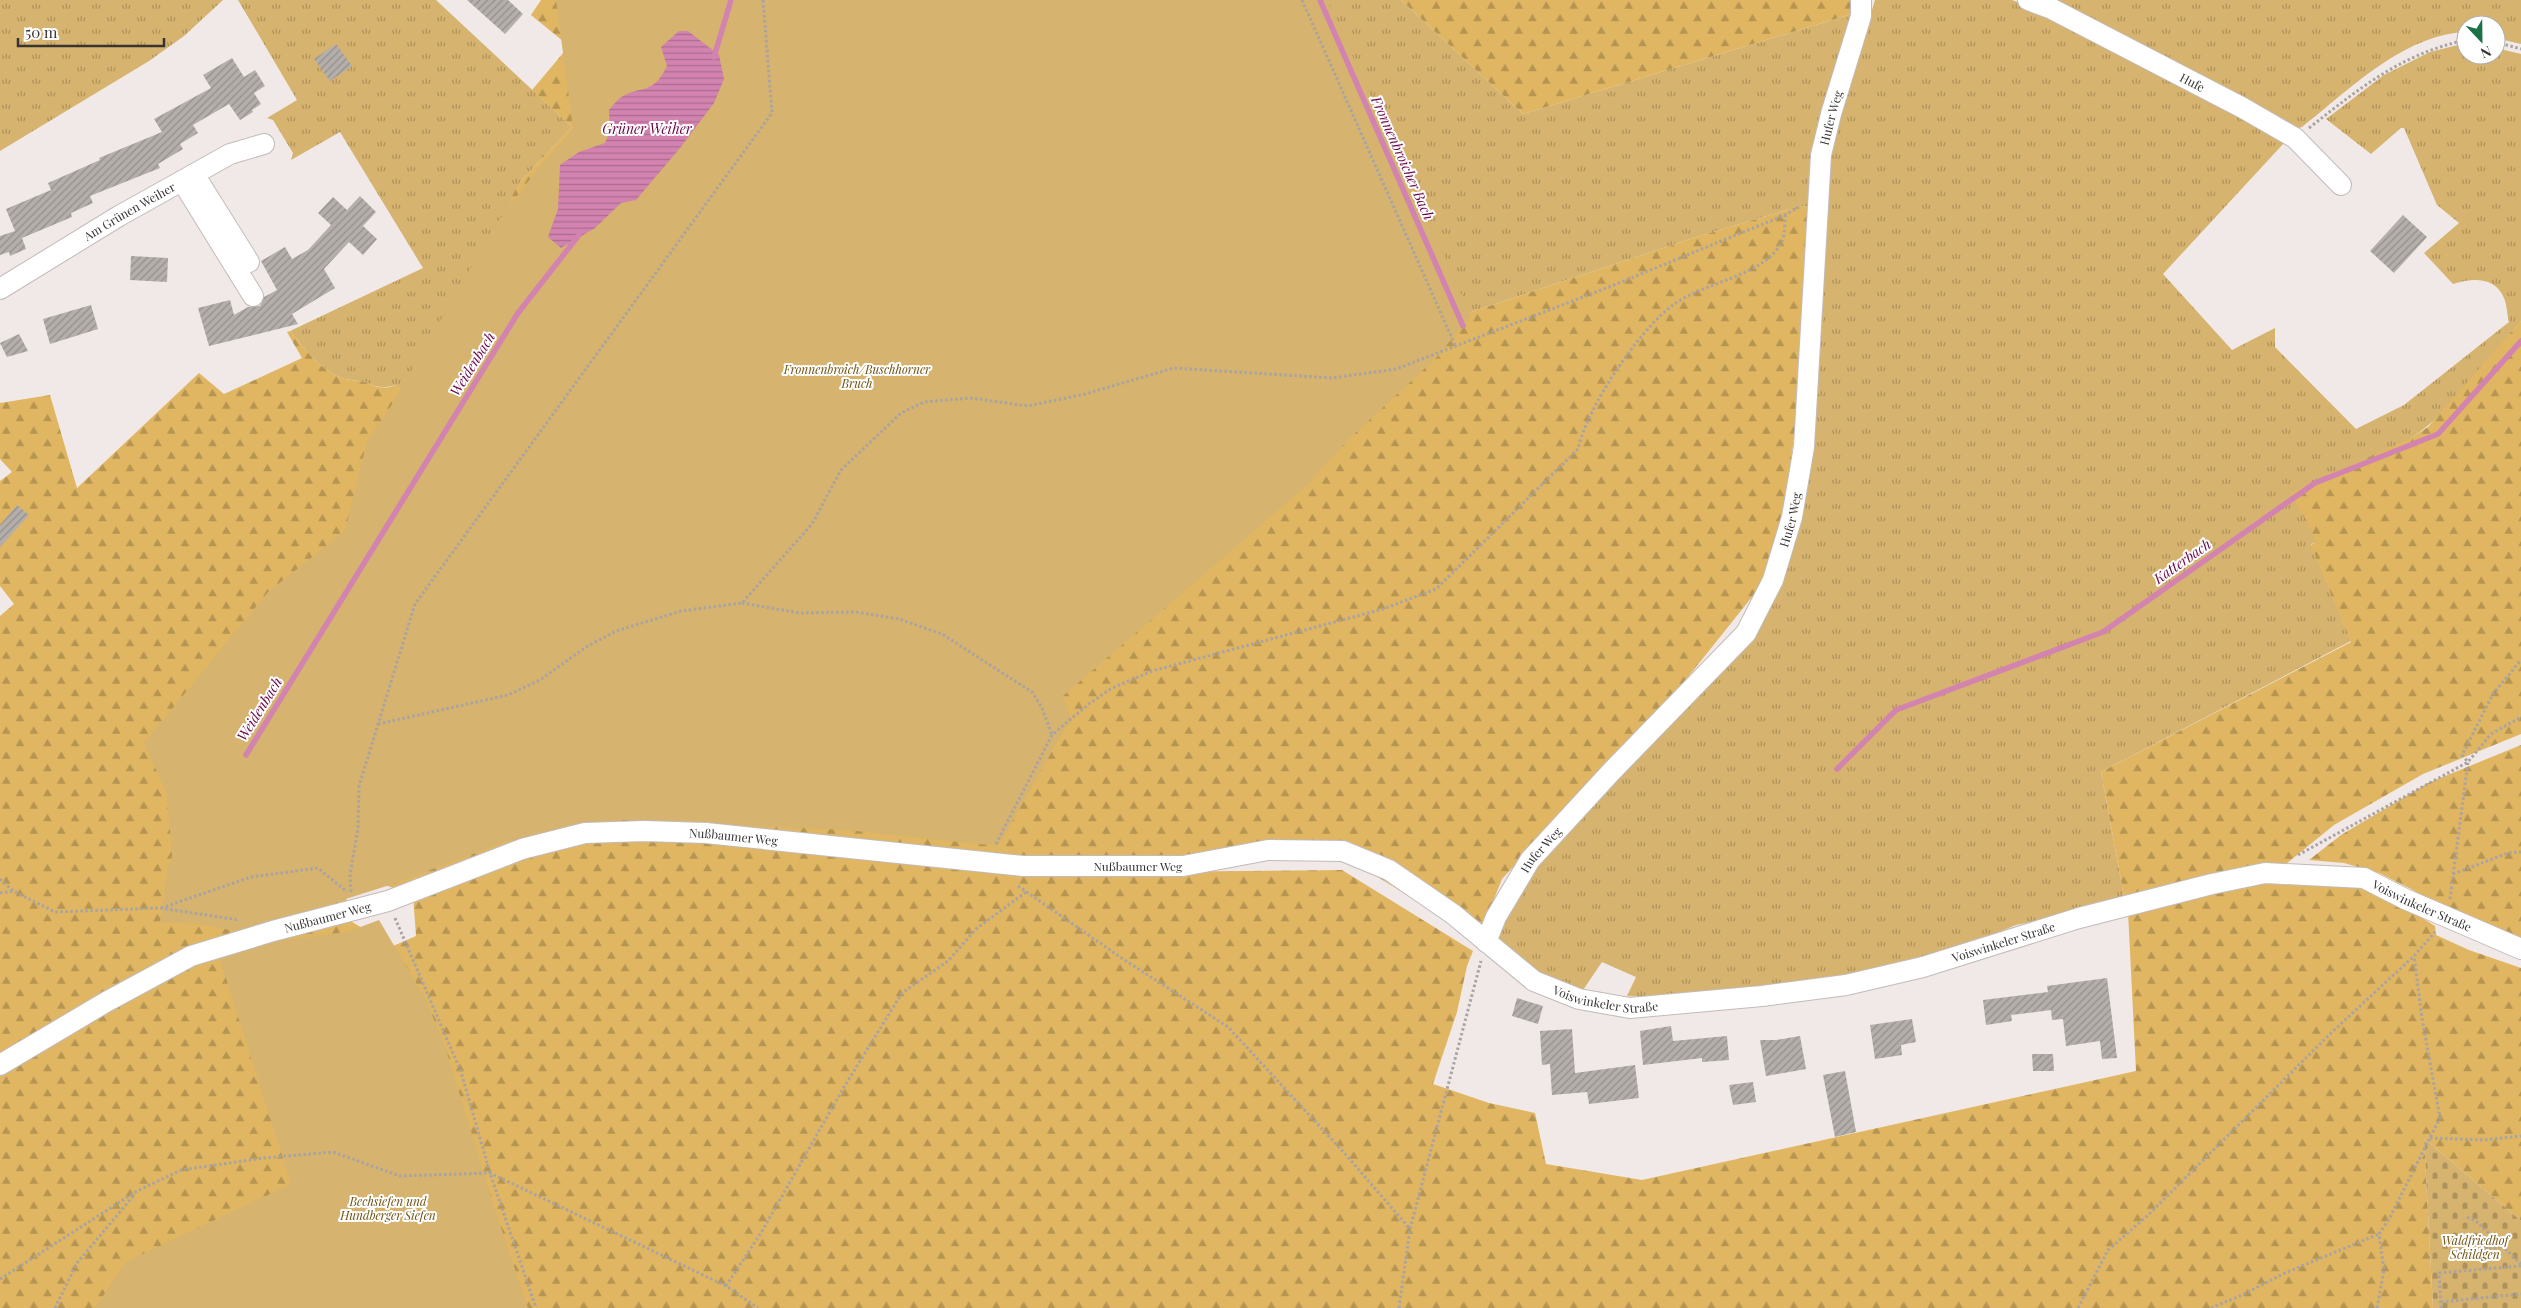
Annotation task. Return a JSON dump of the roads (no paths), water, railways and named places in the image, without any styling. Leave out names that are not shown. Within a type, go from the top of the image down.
[{"type":"street","name":"Hufer Weg","points":[[1486,942],[1496,917],[1530,860],[1611,772],[1746,633],[1773,580],[1792,517],[1804,447],[1817,196],[1821,155],[1831,114],[1861,16],[1861,0]]},
{"type":"street","name":"Hufe","points":[[2028,0],[2052,9],[2243,108],[2296,138],[2341,185]]},
{"type":"street","name":"Am Grünen Weiher","points":[[0,289],[64,248],[230,154],[264,144]]},
{"type":"street","points":[[188,178],[250,262]]},
{"type":"street","points":[[188,178],[253,296]]},
{"type":"street","name":"Nußbaumer Weg","points":[[0,1065],[106,1002],[191,956],[273,931],[388,901],[522,849],[584,834],[644,831],[706,833],[1023,866],[1183,866],[1268,850],[1342,851],[1389,870],[1452,914],[1486,942]]},
{"type":"street","name":"Voiswinkeler Straße","points":[[1486,942],[1534,981],[1578,999],[1630,1008],[1658,1006],[1762,996],[1846,985],[1923,967],[2079,918],[2265,873],[2364,878],[2448,918],[2521,949]]},
{"type":"water","name":"Grüner Weiher","points":[[679,31],[688,31],[719,55],[724,79],[714,103],[680,148],[636,200],[621,203],[595,228],[561,248],[548,237],[558,209],[560,165],[579,152],[605,143],[610,131],[609,110],[620,98],[651,86],[662,76],[667,66],[661,47]]},
{"type":"waterway","name":"Weidenbach","points":[[714,57],[731,0]]},
{"type":"waterway","name":"Fronnenbroicher Bach","points":[[1320,0],[1463,326]]},
{"type":"waterway","name":"Weidenbach","points":[[246,755],[518,313],[579,235]]},
{"type":"waterway","name":"Katterbach","points":[[1837,769],[1896,710],[2103,632],[2315,483],[2438,434],[2521,341]]},
{"type":"park label","name":"Fronnenbroich/Buschhorner Bruch","points":[[857,376]]},
{"type":"park label","name":"Bechsiefen und Hundberger Siefen","points":[[388,1208]]},
{"type":"park label","name":"Waldfriedhof Schildgen","points":[[2475,1247]]}]
